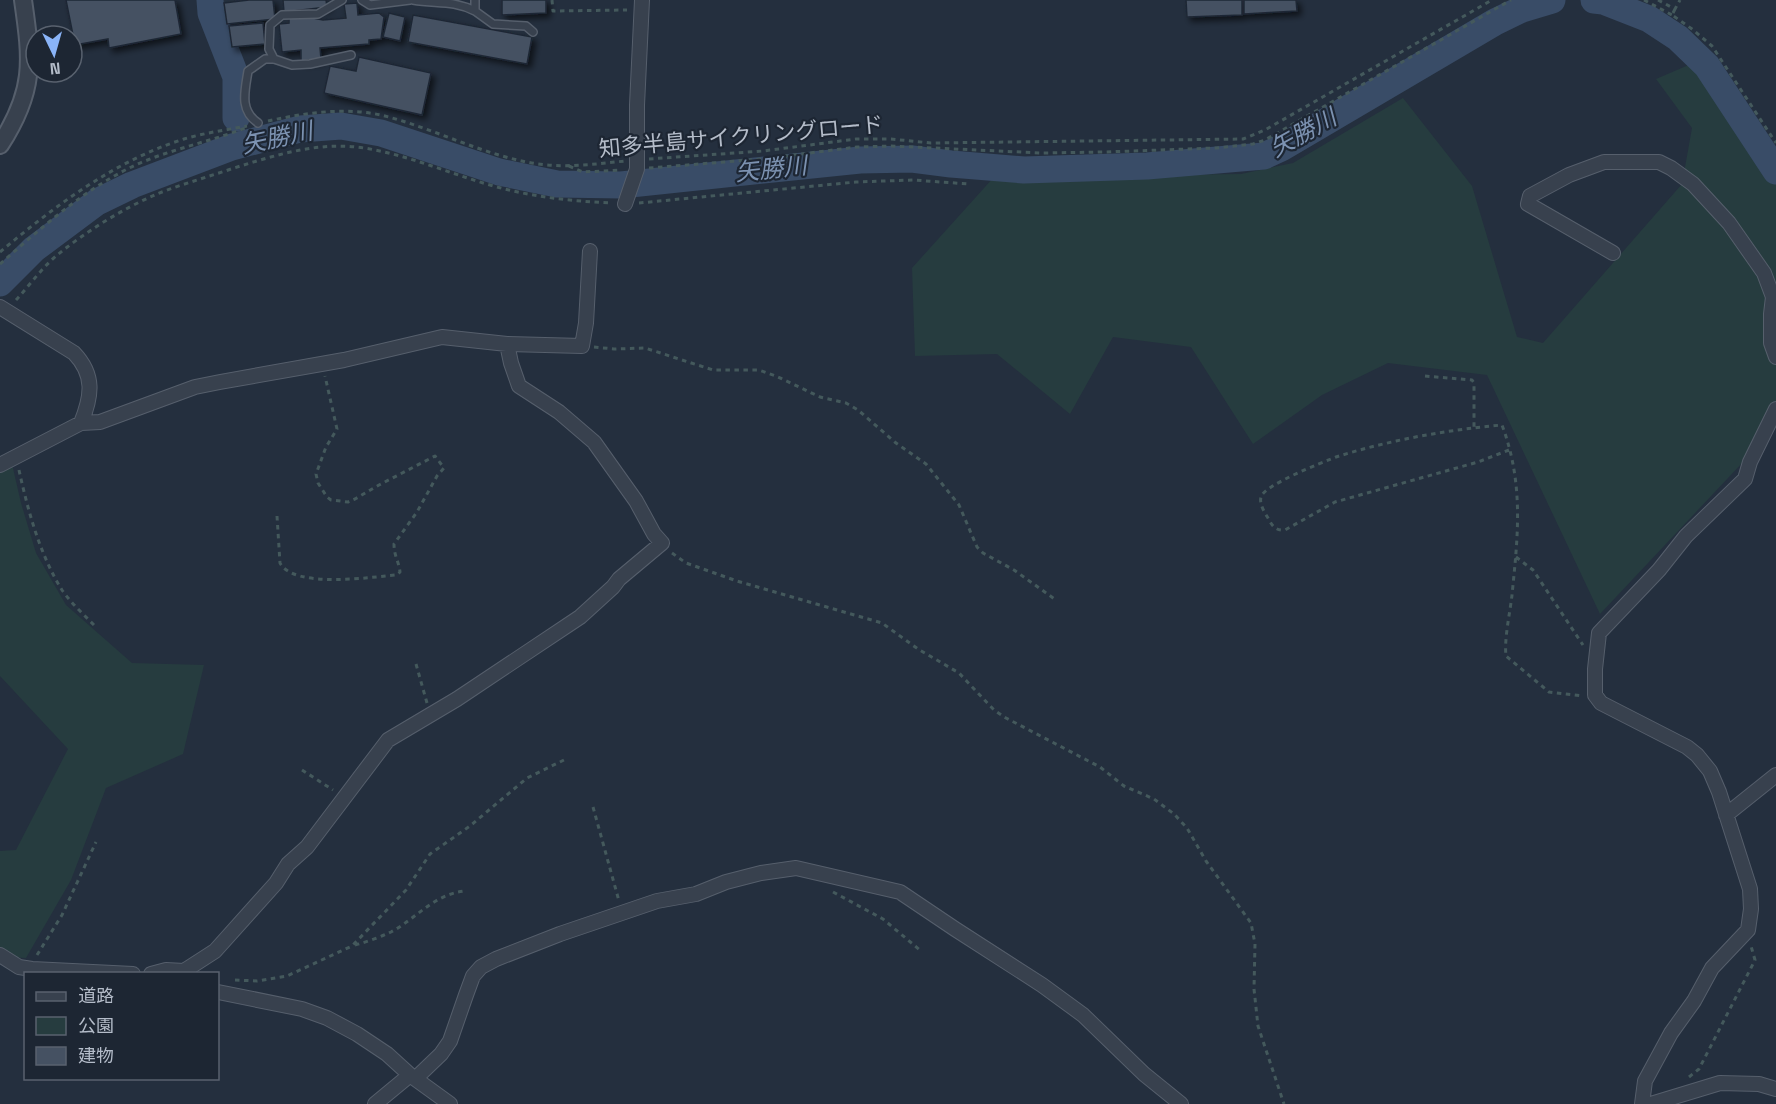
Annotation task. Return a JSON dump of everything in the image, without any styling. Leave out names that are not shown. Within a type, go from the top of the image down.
[{"type":"street","points":[[0,145],[20,111],[30,71],[30,48],[23,0]]},
{"type":"street","points":[[626,204],[636,168],[642,5]]},
{"type":"street","points":[[1613,253],[1527,204],[1530,196],[1569,175],[1604,162],[1659,162],[1671,168],[1693,184],[1729,223],[1764,273],[1773,297],[1771,343],[1776,357]]},
{"type":"street","points":[[0,465],[81,423],[100,422],[195,387],[317,365],[442,337],[507,344],[582,346],[586,323],[590,251]]},
{"type":"street","points":[[3,309],[74,353],[83,363],[88,377],[90,397],[81,423]]},
{"type":"street","points":[[158,972],[184,971],[215,951],[276,883],[288,864],[307,848],[388,740],[580,616],[662,543],[654,534],[636,501],[594,442],[559,412],[519,386],[507,344]]},
{"type":"street","points":[[1642,1104],[1645,1081],[1671,1033],[1694,1001],[1712,968],[1748,930],[1751,909],[1750,889],[1719,792],[1710,771],[1697,754],[1600,703],[1595,694],[1599,633],[1659,570],[1686,536],[1745,479],[1750,462],[1776,409]]},
{"type":"street","points":[[1726,815],[1776,775]]},
{"type":"street","points":[[375,1104],[441,1054],[450,1041],[473,976],[481,967],[560,934],[657,901],[696,894],[726,882],[764,872],[796,868],[900,891],[1042,985],[1083,1015],[1144,1074],[1181,1104]]},
{"type":"street","points":[[0,955],[19,967],[93,972]]},
{"type":"street","points":[[219,992],[302,1009],[327,1018],[387,1054],[450,1104]]},
{"type":"street","points":[[1651,1104],[1720,1083],[1759,1084],[1776,1089]]},
{"type":"lane","points":[[274,59],[268,49],[270,25],[282,15],[318,14],[342,0]]},
{"type":"lane","points":[[362,0],[370,5],[412,0],[452,2],[475,10],[494,24],[526,26],[533,32]]},
{"type":"lane","points":[[475,0],[475,10]]},
{"type":"lane","points":[[258,123],[250,118],[246,111],[248,71],[265,59],[292,64],[310,64],[351,55]]},
{"type":"path","points":[[552,0],[553,11],[642,5]]},
{"type":"path","name":"知多半島サイクリングロード","points":[[0,252],[47,212],[117,168],[184,139],[303,113],[345,111],[380,115],[504,156],[538,164],[636,168],[856,139],[891,139],[931,143],[1243,139],[1264,130],[1492,0]]},
{"type":"path","points":[[567,165],[583,172],[762,159],[857,147],[891,146],[1041,153],[1216,148],[1253,144],[1265,140],[1511,0]]},
{"type":"path","points":[[1644,0],[1672,15],[1712,46],[1776,143]]},
{"type":"path","points":[[1658,0],[1675,9]]},
{"type":"path","points":[[1672,15],[1680,0]]},
{"type":"path","points":[[0,264],[53,218],[118,174],[176,150],[227,136],[258,123]]},
{"type":"path","points":[[3,309],[55,257],[119,214],[155,195],[290,151],[327,146],[361,147],[390,153],[489,185],[529,195],[570,201],[626,204],[856,182],[913,180],[969,184]]},
{"type":"path","points":[[582,346],[614,349],[645,348],[713,370],[759,370],[820,397],[846,403],[926,464],[958,505],[977,547],[983,553],[1014,570],[1056,600]]},
{"type":"path","points":[[277,516],[280,563],[288,572],[331,580],[396,575],[400,572],[400,568],[396,562],[394,544],[444,468],[435,456],[355,499],[340,502],[327,497],[318,483],[316,474],[326,447],[337,429],[324,374],[317,365]]},
{"type":"path","points":[[1425,376],[1472,380],[1474,383],[1474,428]]},
{"type":"path","points":[[1509,450],[1468,465],[1335,502],[1281,531],[1273,527],[1260,500],[1261,494],[1268,488],[1336,458],[1420,435],[1502,425],[1509,450],[1518,496],[1519,525],[1506,656],[1549,692],[1597,697]]},
{"type":"path","points":[[16,456],[24,494],[37,535],[57,581],[75,606],[94,625]]},
{"type":"path","points":[[662,543],[673,555],[699,568],[882,623],[918,649],[959,673],[994,710],[1006,718],[1100,767],[1124,786],[1154,799],[1174,813],[1187,828],[1206,861],[1251,923],[1255,944],[1254,989],[1258,1026],[1284,1104]]},
{"type":"path","points":[[1516,557],[1533,570],[1539,578],[1596,667]]},
{"type":"path","points":[[416,664],[429,715]]},
{"type":"path","points":[[353,945],[406,890],[430,854],[470,826],[527,778],[566,759]]},
{"type":"path","points":[[302,770],[345,798]]},
{"type":"path","points":[[593,807],[623,914]]},
{"type":"path","points":[[32,969],[34,960],[62,915],[96,842]]},
{"type":"path","points":[[234,980],[257,981],[280,978],[353,945],[392,931],[441,897],[453,892],[465,891]]},
{"type":"path","points":[[830,891],[883,919],[921,951]]},
{"type":"path","points":[[1687,1078],[1699,1069],[1755,960],[1748,930]]},
{"type":"green space","points":[[1691,64],[1776,177],[1776,427],[1600,614],[1487,375],[1388,363],[1322,395],[1253,444],[1191,347],[1113,337],[1070,414],[997,354],[915,356],[912,268],[994,177],[1241,174],[1293,163],[1403,98],[1472,186],[1517,337],[1543,343],[1682,184],[1692,128],[1656,79]]},
{"type":"green space","points":[[12,464],[36,553],[66,605],[132,663],[204,665],[183,754],[106,788],[71,880],[26,958],[11,957],[0,948],[0,851],[16,850],[68,749],[0,676],[0,471]]},
{"type":"building","points":[[66,0],[175,0],[181,34],[109,48],[108,39],[84,43],[84,24],[71,24]]},
{"type":"building","points":[[273,0],[275,19],[227,24],[224,3]]},
{"type":"building","points":[[283,0],[326,0],[327,7],[284,12]]},
{"type":"building","points":[[502,0],[546,0],[546,13],[502,15]]},
{"type":"building","points":[[1186,0],[1242,0],[1242,15],[1187,17]]},
{"type":"building","points":[[1244,0],[1296,0],[1297,11],[1244,14]]},
{"type":"building","points":[[357,3],[358,15],[379,13],[384,17],[381,39],[369,40],[369,44],[320,48],[321,59],[301,61],[301,50],[282,52],[279,24],[289,23],[289,18],[303,16],[323,20],[346,18],[344,4]]},
{"type":"building","points":[[389,13],[405,17],[400,41],[383,37]]},
{"type":"building","points":[[413,15],[532,37],[527,64],[408,42]]},
{"type":"building","points":[[263,23],[265,44],[232,47],[229,26]]},
{"type":"building","points":[[359,57],[431,73],[422,115],[324,93],[330,66],[356,71]]},
{"type":"waterway","points":[[210,0],[211,13],[236,77],[236,118]]},
{"type":"waterway","name":"矢勝川","points":[[0,283],[34,249],[97,202],[132,185],[232,147],[300,129],[341,126],[381,133],[499,172],[557,184],[621,185],[860,160],[912,159],[1024,170],[1147,166],[1264,156],[1495,22],[1522,9],[1552,0]]},
{"type":"waterway","name":"矢勝川","points":[[1594,0],[1603,1],[1649,19],[1678,38],[1707,66],[1776,171]]}]
